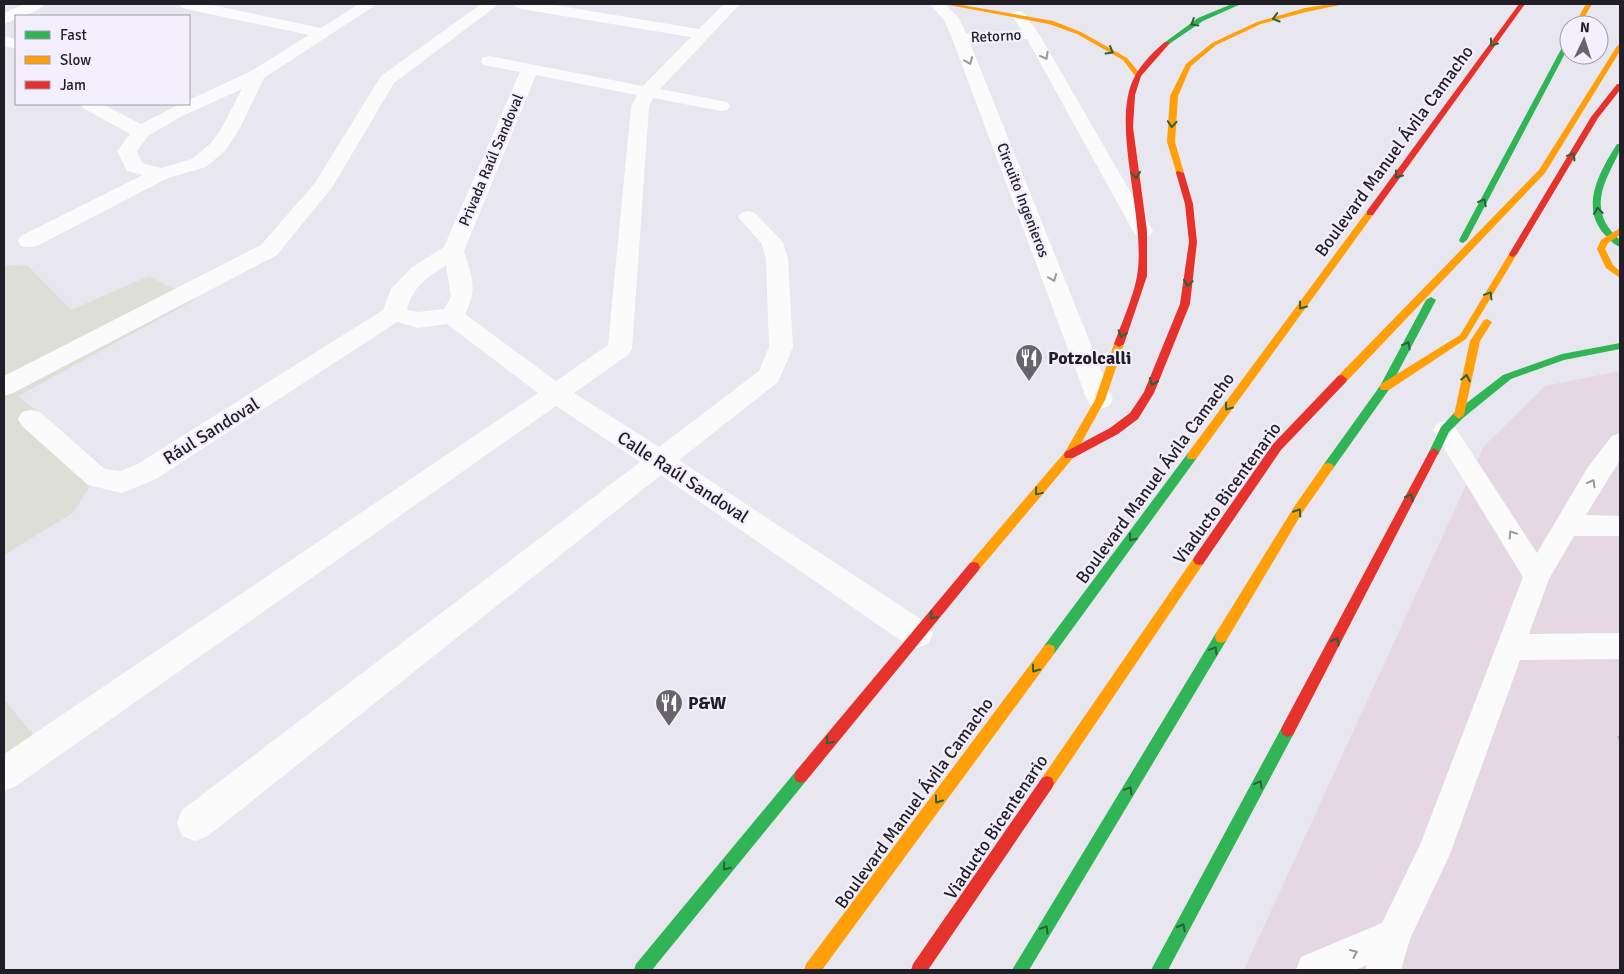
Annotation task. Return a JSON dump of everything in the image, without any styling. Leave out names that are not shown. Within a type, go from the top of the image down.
[{"type":"main road","points":[[947,4],[1051,22],[1079,33],[1125,59],[1138,76]]},
{"type":"main road","points":[[642,970],[917,634],[1070,455],[1100,400],[1142,276],[1144,232],[1130,127],[1131,95],[1138,76],[1158,52],[1189,25],[1220,9],[1238,4]]},
{"type":"main road","points":[[1070,455],[1114,431],[1134,416],[1149,393],[1185,304],[1193,242],[1189,204],[1171,142],[1174,96],[1188,65],[1214,44],[1259,23],[1305,10],[1341,4]]},
{"type":"main road","name":"Boulevard Manuel Ávila Camacho","points":[[812,970],[1257,368],[1522,4]]},
{"type":"main road","points":[[1583,15],[1589,4]]},
{"type":"main road","points":[[1051,22],[1064,12]]},
{"type":"main road","name":"Viaducto Bicentenario","points":[[919,970],[1277,447],[1542,171],[1620,46]]},
{"type":"main road","points":[[1020,970],[1298,510],[1384,388],[1559,59]]},
{"type":"main road","points":[[1384,388],[1464,337],[1595,117],[1620,86]]},
{"type":"main road","points":[[1515,273],[1605,120],[1620,101]]},
{"type":"main road","points":[[1620,146],[1606,171],[1596,208],[1598,219],[1608,233],[1620,244]]},
{"type":"main road","points":[[1620,231],[1604,242],[1601,249],[1609,266],[1620,275]]},
{"type":"main road","points":[[1159,970],[1452,423],[1475,341],[1495,307]]},
{"type":"main road","points":[[1452,423],[1507,378],[1562,356],[1620,346]]},
{"type":"street","points":[[4,19],[37,4]]},
{"type":"street","points":[[186,4],[324,33]]},
{"type":"street","points":[[161,174],[134,167],[127,151],[142,132],[174,113],[257,76],[369,4]]},
{"type":"street","points":[[4,387],[269,250],[323,186],[387,80],[491,4]]},
{"type":"street","points":[[521,4],[562,7],[703,34]]},
{"type":"street","points":[[4,774],[620,349],[640,107],[647,92],[732,4]]},
{"type":"street","name":"Circuito Ingenieros","points":[[937,4],[951,18],[960,38],[1100,400]]},
{"type":"street","name":"Privada Raúl Sandoval","points":[[489,61],[721,106]]},
{"type":"street","name":"Privada Raúl Sandoval","points":[[453,251],[530,69]]},
{"type":"street","points":[[29,241],[161,174],[199,163],[218,147],[230,130],[257,76]]},
{"type":"street","points":[[91,105],[142,132]]},
{"type":"street","points":[[195,823],[769,376],[782,347],[777,259],[772,242],[748,218]]},
{"type":"street","points":[[453,251],[460,274],[462,297],[452,316],[418,320],[394,314],[399,294],[420,272],[453,251]]},
{"type":"street","name":"Rául Sandoval","points":[[31,419],[98,478],[122,482],[146,472],[394,314]]},
{"type":"street","name":"Calle Raúl Sandoval","points":[[452,316],[555,393],[735,510],[917,634]]},
{"type":"lane","points":[[1018,16],[1032,34],[1144,232]]},
{"type":"lane","name":"Retorno","points":[[960,38],[1032,34]]},
{"type":"lane","points":[[1452,423],[1537,576]]},
{"type":"lane","points":[[1382,970],[1394,935],[1433,854],[1537,576],[1597,474],[1620,442]]},
{"type":"lane","points":[[1567,525],[1620,526]]},
{"type":"lane","points":[[1510,647],[1620,646]]},
{"type":"lane","points":[[1314,970],[1394,935]]},
{"type":"shaded area","points":[[4,265],[28,266],[71,310],[149,276],[194,300],[18,396],[102,465],[74,512],[4,555]]},
{"type":"shaded area","points":[[1620,371],[1620,970],[1244,970],[1484,446],[1545,386]]},
{"type":"shaded area","points":[[4,699],[42,746],[4,774]]},
{"type":"traffic: fast","points":[[1167,43],[1183,30],[1200,20],[1238,4]]},
{"type":"traffic: fast","points":[[1463,240],[1559,59]]},
{"type":"traffic: fast","points":[[1620,146],[1601,182],[1596,201],[1601,224],[1620,244]]},
{"type":"traffic: fast","points":[[1328,467],[1384,388],[1431,300]]},
{"type":"traffic: fast","points":[[1434,452],[1445,430],[1459,415],[1507,377],[1562,357],[1620,346]]},
{"type":"traffic: fast","points":[[1049,650],[1192,456]]},
{"type":"traffic: fast","points":[[1020,970],[1221,637]]},
{"type":"traffic: fast","points":[[1159,970],[1288,730]]},
{"type":"traffic: fast","points":[[642,970],[801,776]]},
{"type":"traffic: slow","points":[[947,4],[1051,22],[1079,33],[1125,59],[1138,76]]},
{"type":"traffic: slow","points":[[1180,173],[1171,142],[1174,96],[1188,65],[1214,44],[1259,23],[1305,10],[1341,4]]},
{"type":"traffic: slow","points":[[1583,15],[1589,4]]},
{"type":"traffic: slow","points":[[1342,379],[1542,171],[1620,46]]},
{"type":"traffic: slow","points":[[1192,456],[1370,213]]},
{"type":"traffic: slow","points":[[1620,231],[1604,242],[1601,249],[1609,266],[1620,275]]},
{"type":"traffic: slow","points":[[1385,387],[1463,337],[1513,254]]},
{"type":"traffic: slow","points":[[1459,415],[1475,341],[1487,322]]},
{"type":"traffic: slow","points":[[974,567],[1069,455],[1100,400],[1119,344]]},
{"type":"traffic: slow","points":[[1221,637],[1298,510],[1328,467]]},
{"type":"traffic: slow","points":[[1047,783],[1199,560]]},
{"type":"traffic: slow","points":[[812,970],[1049,650]]},
{"type":"traffic: jam","points":[[1370,213],[1522,4]]},
{"type":"traffic: jam","points":[[1119,344],[1142,276],[1143,231],[1129,127],[1131,95],[1138,76],[1167,43]]},
{"type":"traffic: jam","points":[[1513,254],[1595,117],[1620,86]]},
{"type":"traffic: jam","points":[[1069,455],[1114,431],[1134,416],[1149,393],[1185,304],[1193,242],[1189,204],[1180,173]]},
{"type":"traffic: jam","points":[[1199,560],[1277,447],[1342,379]]},
{"type":"traffic: jam","points":[[1288,730],[1434,452]]},
{"type":"traffic: jam","points":[[801,776],[974,567]]},
{"type":"traffic: jam","points":[[919,970],[1047,783]]},
{"type":"place","name":"Potzolcalli","points":[[1029,382]]},
{"type":"place","name":"P&W","points":[[669,727]]}]
